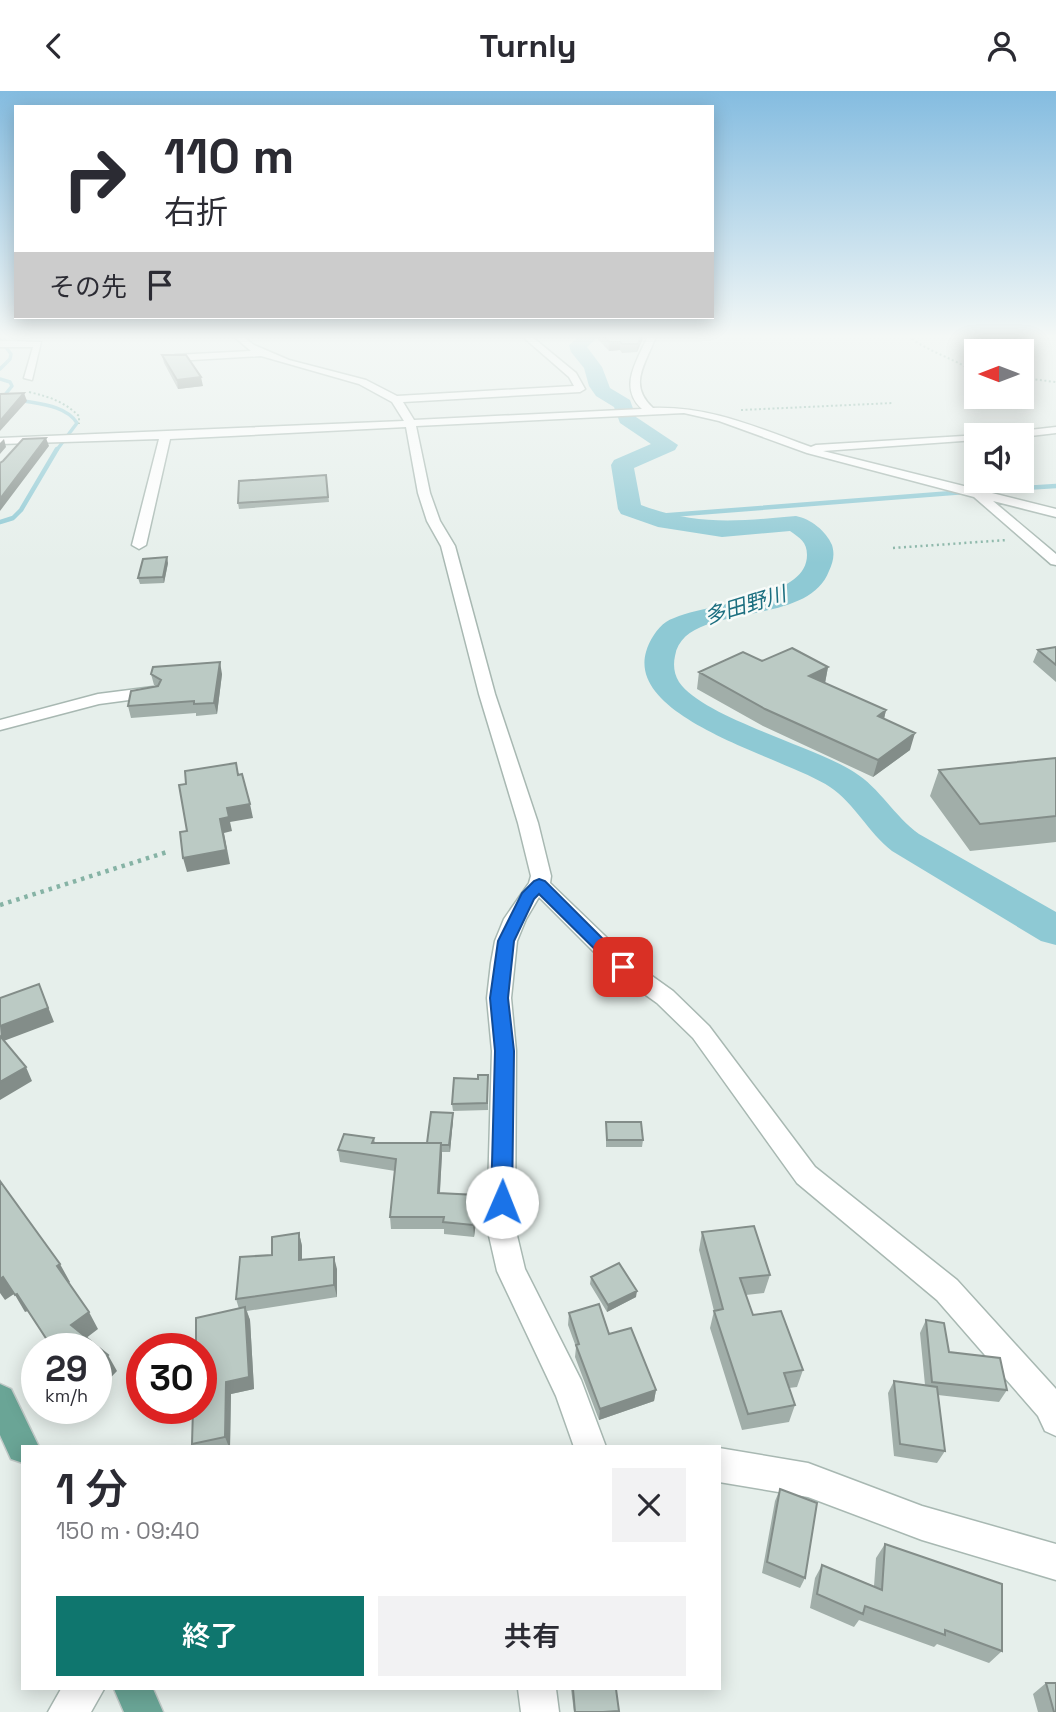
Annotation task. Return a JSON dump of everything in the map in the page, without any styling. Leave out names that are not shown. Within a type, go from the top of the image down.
[{"type":"main road","points":[[0,1400],[22,1445]]},
{"type":"main road","points":[[133,1690],[144,1712]]},
{"type":"street","points":[[404,412],[411,422],[424,492],[436,529],[448,546],[487,694],[528,823],[541,876],[539,885],[527,897],[515,919],[506,941],[502,963],[499,998],[504,1051],[501,1227],[511,1271],[569,1391],[589,1445]]},
{"type":"street","points":[[0,441],[371,430],[411,422],[616,412]]},
{"type":"street","points":[[693,412],[811,451],[978,496],[1056,513]]},
{"type":"street","points":[[1034,433],[1056,430]]},
{"type":"street","points":[[139,545],[166,434]]},
{"type":"street","points":[[811,451],[821,447],[964,438]]},
{"type":"street","points":[[7,458],[20,441]]},
{"type":"street","points":[[978,496],[1056,561]]},
{"type":"street","points":[[0,726],[110,697],[153,692]]},
{"type":"street","points":[[539,885],[623,967],[665,997],[701,1032],[806,1175],[947,1290],[1049,1405],[1056,1420]]},
{"type":"street","points":[[721,1465],[808,1481],[922,1523],[1056,1562]]},
{"type":"street","points":[[67,1712],[84,1690]]},
{"type":"street","points":[[537,1690],[540,1712]]},
{"type":"path","points":[[74,412],[79,416],[79,439]]},
{"type":"path","points":[[893,548],[1029,539]]},
{"type":"path","points":[[0,905],[167,852]]},
{"type":"building","points":[[0,412],[8,412],[0,421]]},
{"type":"building","points":[[46,438],[0,499],[0,463],[23,439]]},
{"type":"building","points":[[326,475],[328,497],[238,503],[239,481]]},
{"type":"building","points":[[167,557],[163,577],[138,578],[143,559]]},
{"type":"building","points":[[1056,647],[1056,665],[1038,650]]},
{"type":"building","points":[[792,648],[828,667],[809,676],[886,710],[878,716],[915,733],[878,760],[765,709],[699,672],[743,652],[762,661]]},
{"type":"building","points":[[220,662],[214,703],[194,704],[194,701],[128,706],[131,691],[158,686],[161,680],[151,674],[153,667]]},
{"type":"building","points":[[1056,758],[1056,816],[980,824],[939,770]]},
{"type":"building","points":[[236,763],[238,775],[242,774],[250,804],[227,808],[229,817],[220,819],[226,850],[183,858],[180,832],[187,831],[179,785],[186,784],[185,771]]},
{"type":"building","points":[[39,984],[48,1008],[0,1026],[0,998]]},
{"type":"building","points":[[0,1036],[26,1067],[0,1082]]},
{"type":"building","points":[[478,1075],[488,1075],[487,1103],[452,1104],[454,1078],[478,1079]]},
{"type":"building","points":[[431,1112],[453,1113],[449,1145],[427,1143]]},
{"type":"building","points":[[606,1122],[641,1122],[643,1140],[607,1140]]},
{"type":"building","points":[[344,1134],[374,1138],[372,1143],[441,1143],[438,1193],[477,1195],[473,1225],[443,1222],[444,1217],[390,1217],[396,1159],[338,1150]]},
{"type":"building","points":[[0,1181],[60,1264],[57,1266],[89,1312],[71,1325],[81,1333],[43,1333],[17,1294],[15,1295],[3,1277],[0,1279]]},
{"type":"building","points":[[754,1226],[770,1275],[740,1278],[753,1315],[781,1311],[803,1370],[784,1373],[795,1405],[748,1414],[714,1311],[723,1309],[702,1232]]},
{"type":"building","points":[[299,1233],[299,1260],[334,1257],[334,1285],[236,1299],[240,1257],[272,1255],[272,1237]]},
{"type":"building","points":[[619,1263],[637,1291],[608,1305],[591,1277]]},
{"type":"building","points":[[599,1304],[609,1334],[631,1328],[656,1390],[600,1409],[576,1345],[579,1344],[569,1313]]},
{"type":"building","points":[[245,1307],[249,1377],[226,1382],[225,1437],[192,1444],[193,1424],[217,1424],[217,1333],[196,1333],[196,1318]]},
{"type":"building","points":[[926,1320],[944,1323],[949,1352],[1000,1358],[1007,1390],[932,1382]]},
{"type":"building","points":[[894,1381],[937,1387],[945,1451],[900,1444]]},
{"type":"building","points":[[780,1489],[817,1503],[805,1578],[767,1562]]},
{"type":"building","points":[[885,1544],[1002,1584],[1002,1651],[945,1630],[945,1635],[865,1606],[863,1614],[817,1594],[822,1565],[882,1590]]},
{"type":"building","points":[[1046,1683],[1056,1683],[1056,1712],[1054,1712]]},
{"type":"building","points":[[573,1690],[616,1690],[619,1711],[575,1712]]},
{"type":"waterway","points":[[56,451],[77,423],[65,412]]},
{"type":"waterway","name":"多田野川","points":[[625,412],[627,419],[633,424],[667,445],[622,465],[630,509],[658,520],[722,530],[796,523],[811,534],[820,548],[820,561],[814,577],[800,589],[781,598],[693,620],[673,631],[665,641],[659,667],[665,684],[673,694],[709,718],[842,779],[860,793],[887,827],[906,843],[1056,931]]},
{"type":"waterway","points":[[0,522],[13,518],[21,510],[57,449]]},
{"type":"waterway","points":[[1034,487],[1056,486]]},
{"type":"waterway","points":[[644,517],[964,492]]},
{"type":"route","points":[[502,1202],[504,1051],[499,998],[506,941],[527,897],[539,885],[623,967]]}]
